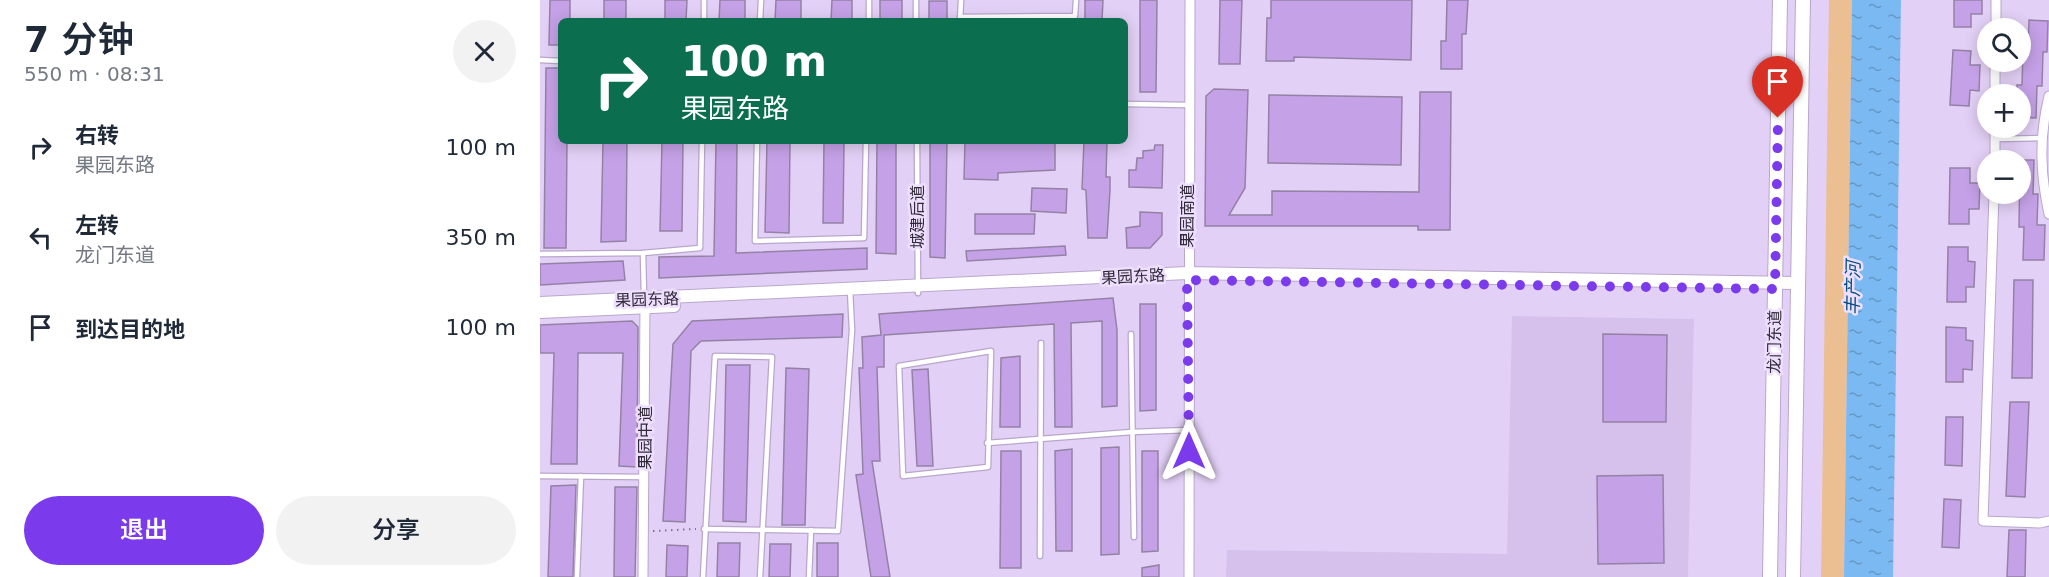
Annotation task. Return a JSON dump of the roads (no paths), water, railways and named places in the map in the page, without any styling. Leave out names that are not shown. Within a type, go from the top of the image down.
[{"type":"main road","name":"龙门东道","points":[[1770,577],[1780,0]]},
{"type":"main road","name":"龙门东道","points":[[1793,577],[1803,0]]},
{"type":"street","name":"果园南道","points":[[1184,0],[1189,577]]},
{"type":"street","name":"果园南道","points":[[1186,105],[1190,0]]},
{"type":"street","points":[[1996,0],[1996,18]]},
{"type":"street","points":[[2049,96],[2041,138],[2043,184],[2049,214]]},
{"type":"street","points":[[1995,139],[1995,150]]},
{"type":"street","points":[[1994,204],[1983,521],[2040,523],[2049,520]]},
{"type":"street","name":"果园东路","points":[[540,312],[645,303],[1185,277],[1798,286]]},
{"type":"street","name":"果园东路","points":[[540,303],[645,303]]},
{"type":"street","name":"果园中道","points":[[643,577],[645,303]]},
{"type":"street","name":"果园南道","points":[[1183,577],[1186,430]]},
{"type":"lane","points":[[704,0],[704,18]]},
{"type":"lane","points":[[760,18],[761,0]]},
{"type":"lane","points":[[869,0],[869,18]]},
{"type":"lane","points":[[916,0],[916,18]]},
{"type":"lane","points":[[960,18],[961,0]]},
{"type":"lane","points":[[1075,18],[1076,0]]},
{"type":"lane","points":[[540,60],[558,61]]},
{"type":"lane","points":[[1128,104],[1186,105]]},
{"type":"lane","points":[[1995,139],[2041,138]]},
{"type":"lane","points":[[540,254],[643,253],[700,248],[702,144]]},
{"type":"lane","points":[[757,144],[755,241],[864,238],[866,144]]},
{"type":"lane","name":"城建后道","points":[[917,144],[918,290]]},
{"type":"lane","points":[[643,253],[645,303]]},
{"type":"lane","points":[[704,529],[838,531],[852,330],[850,293]]},
{"type":"lane","points":[[1131,334],[1134,537]]},
{"type":"lane","points":[[1040,556],[1041,343]]},
{"type":"lane","points":[[991,351],[987,443],[988,467],[903,476],[900,366],[991,351]]},
{"type":"lane","points":[[703,577],[715,356],[772,357],[760,577]]},
{"type":"lane","points":[[987,443],[1186,430]]},
{"type":"lane","points":[[540,476],[645,477]]},
{"type":"lane","points":[[577,577],[581,476]]},
{"type":"lane","points":[[809,577],[811,530]]},
{"type":"water","name":"丰产河","points":[[1852,0],[1901,0],[1893,577],[1844,577]]}]
